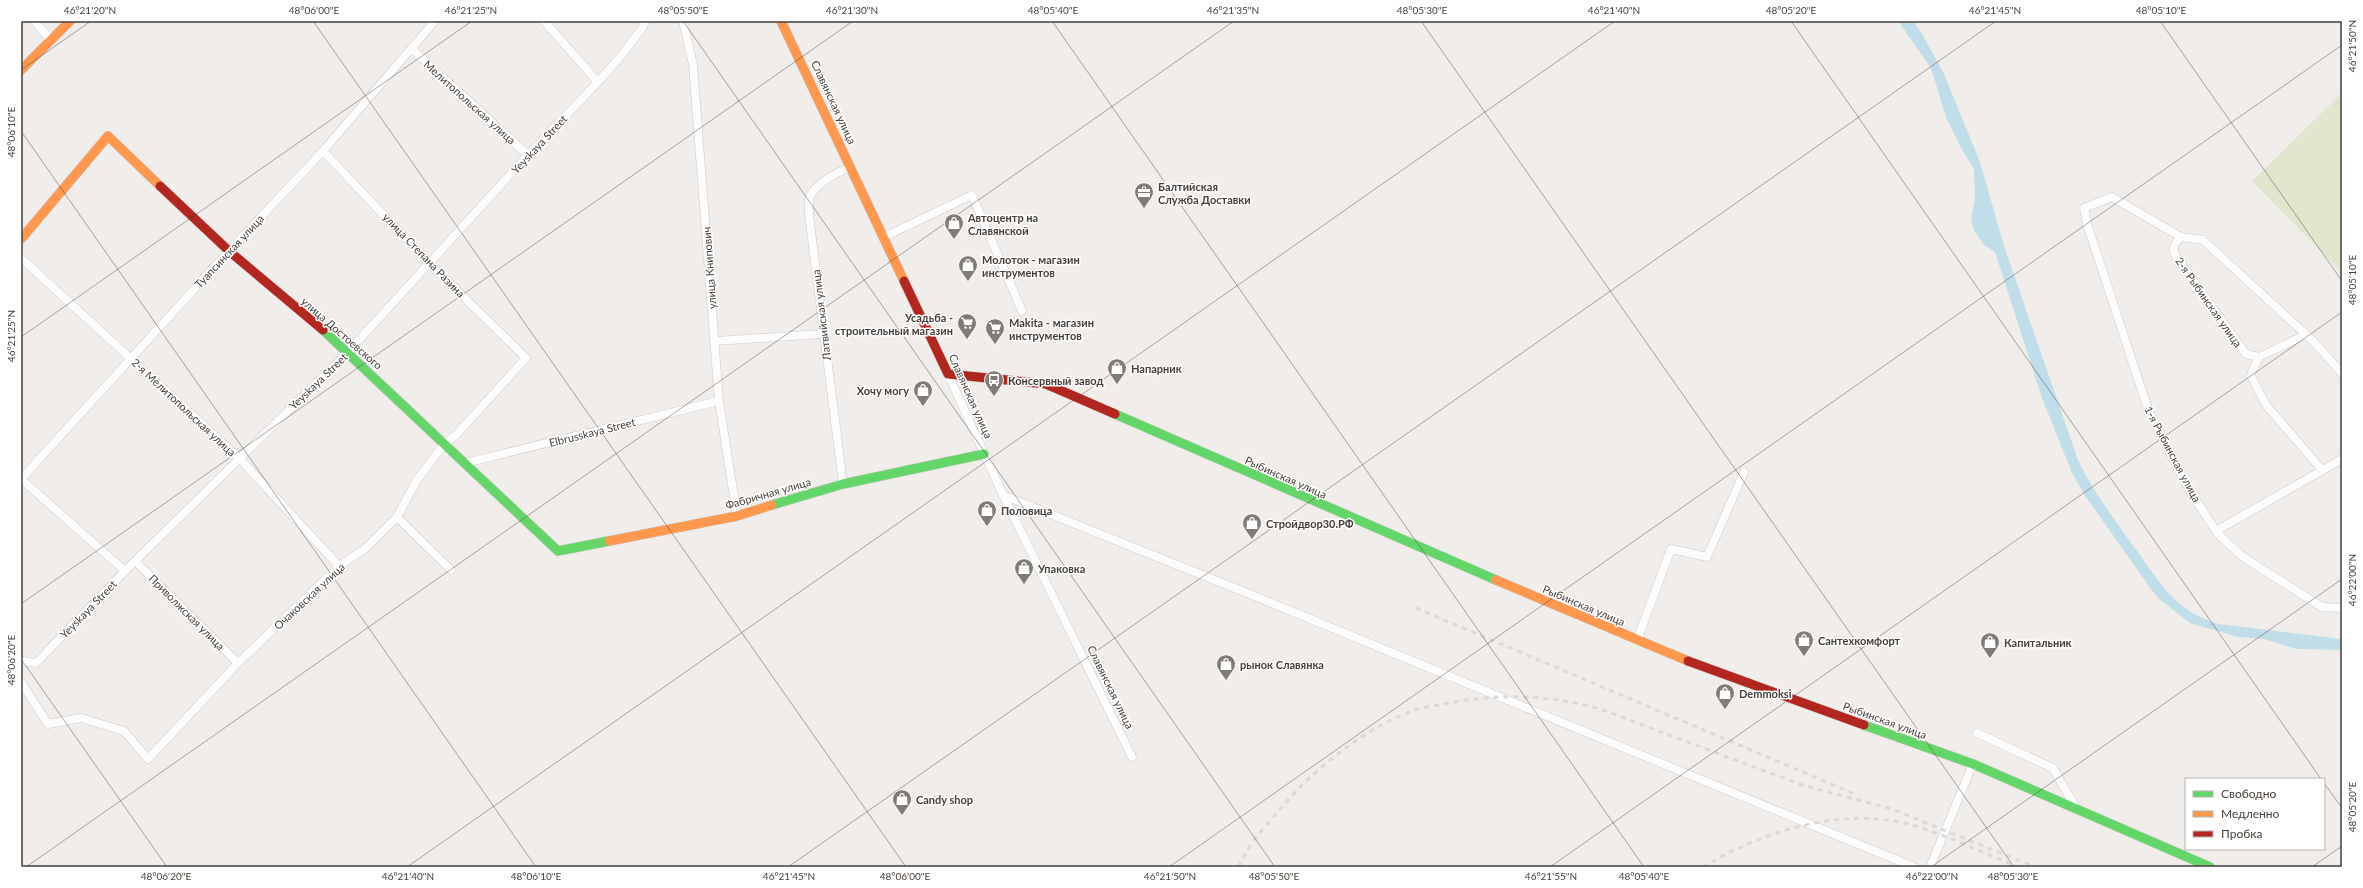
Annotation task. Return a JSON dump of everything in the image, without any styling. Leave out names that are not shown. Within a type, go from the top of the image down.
[{"type":"main road","points":[[21,70],[70,21]]},
{"type":"main road","name":"Славянская улица","points":[[781,21],[948,374]]},
{"type":"main road","name":"улица Достоевского","points":[[21,239],[108,136],[229,251],[348,352],[558,551]]},
{"type":"main road","name":"Рыбинская улица","points":[[948,374],[1046,384],[1388,535],[1636,640],[1720,674],[1973,764],[2210,867]]},
{"type":"main road","name":"Фабричная улица","points":[[558,551],[737,516],[843,484],[984,454]]},
{"type":"street","points":[[34,21],[51,40]]},
{"type":"street","name":"Туапсинская улица","points":[[21,479],[229,251],[323,151],[435,21]]},
{"type":"street","points":[[544,21],[598,82]]},
{"type":"street","name":"Yeyskaya Street","points":[[21,661],[36,663],[125,571],[136,562],[239,458],[348,352],[528,155],[598,82],[621,56],[643,27],[644,21]]},
{"type":"street","name":"улица Книпович","points":[[683,21],[693,66],[719,401],[737,516]]},
{"type":"street","name":"Мелитопольская улица","points":[[412,49],[528,155]]},
{"type":"street","name":"улица Степана Разина","points":[[323,151],[430,264],[526,358]]},
{"type":"street","name":"Латвийская улица","points":[[843,484],[822,334],[809,215],[810,197],[820,185],[838,172],[851,167]]},
{"type":"street","points":[[884,237],[972,195],[1022,311]]},
{"type":"street","name":"1-я Рыбинская улица","points":[[2181,238],[2112,197],[2084,208],[2087,224],[2149,412],[2191,493],[2216,530],[2243,557],[2322,607],[2342,608]]},
{"type":"street","points":[[2181,238],[2203,240],[2305,335],[2342,373]]},
{"type":"street","name":"2-я Рыбинская улица","points":[[2181,238],[2175,243],[2173,250],[2175,256],[2246,354],[2259,357]]},
{"type":"street","name":"2-я Мелитопольская улица","points":[[21,258],[239,458],[339,566]]},
{"type":"street","points":[[714,341],[822,334]]},
{"type":"street","points":[[2305,335],[2259,357],[2251,376],[2266,405],[2322,470]]},
{"type":"street","name":"Очаковская улица","points":[[21,682],[48,724],[81,718],[124,731],[148,760],[238,663],[339,566],[366,548],[397,517],[416,480],[444,444],[456,435],[526,358]]},
{"type":"street","name":"Славянская улица","points":[[948,374],[1003,495],[1132,757]]},
{"type":"street","name":"Elbrusskaya Street","points":[[465,463],[719,401]]},
{"type":"street","points":[[2216,530],[2342,459]]},
{"type":"street","points":[[1636,640],[1671,549],[1707,557],[1744,472]]},
{"type":"street","points":[[21,479],[125,571]]},
{"type":"street","points":[[1003,495],[1247,593],[1914,867]]},
{"type":"street","points":[[397,517],[451,570]]},
{"type":"street","name":"Приволжская улица","points":[[136,562],[238,663]]},
{"type":"street","points":[[1977,733],[2053,768],[2077,810]]},
{"type":"street","points":[[1930,867],[1973,764]]},
{"type":"green space","points":[[2342,93],[2342,273],[2252,181]]},
{"type":"water","points":[[1898,21],[1913,21],[1921,32],[1944,74],[1980,162],[2004,246],[2078,460],[2096,492],[2117,523],[2158,581],[2177,602],[2203,618],[2219,624],[2342,639],[2342,650],[2297,649],[2264,639],[2238,637],[2190,623],[2159,599],[2086,497],[2072,473],[2042,398],[1995,252],[1984,245],[1975,232],[1971,221],[1975,196],[1974,169],[1960,146],[1946,117],[1931,68]]},
{"type":"railway","points":[[1416,608],[1857,795]]},
{"type":"railway","points":[[1239,867],[1242,859],[1257,836],[1294,794],[1325,765],[1360,738],[1397,717],[1418,709],[1465,700],[1504,697],[1543,698],[1603,710],[1802,785],[1892,809],[2035,867]]},
{"type":"railway","points":[[1703,867],[1753,842],[1781,832],[1809,824],[1866,818],[1894,821],[1922,828],[2018,867]]},
{"type":"traffic: fast","points":[[323,330],[558,551],[609,541]]},
{"type":"traffic: fast","points":[[1115,414],[1496,580]]},
{"type":"traffic: fast","points":[[772,505],[843,484],[984,454]]},
{"type":"traffic: fast","points":[[1864,725],[1973,764],[2210,867]]},
{"type":"traffic: slow","points":[[21,70],[70,21]]},
{"type":"traffic: slow","points":[[781,21],[904,281]]},
{"type":"traffic: slow","points":[[21,239],[108,136],[160,186]]},
{"type":"traffic: slow","points":[[609,541],[737,516],[772,505]]},
{"type":"traffic: slow","points":[[1496,580],[1688,661]]},
{"type":"traffic: jam","points":[[160,186],[229,251],[323,330]]},
{"type":"traffic: jam","points":[[904,281],[948,374],[1046,384],[1115,414]]},
{"type":"traffic: jam","points":[[1688,661],[1864,725]]},
{"type":"place","name":"Балтийская Служба Доставки","points":[[1144,209]]},
{"type":"place","name":"Автоцентр на Славянской","points":[[954,240]]},
{"type":"place","name":"Молоток - магазин инструментов","points":[[968,282]]},
{"type":"place","name":"Усадьба - строительный магазин","points":[[967,340]]},
{"type":"place","name":"Makita - магазин инструментов","points":[[995,345]]},
{"type":"place","name":"Напарник","points":[[1117,385]]},
{"type":"place","name":"Консервный завод","points":[[994,397]]},
{"type":"place","name":"Хочу могу","points":[[923,407]]},
{"type":"place","name":"Половица","points":[[987,527]]},
{"type":"place","name":"Стройдвор30.РФ","points":[[1252,540]]},
{"type":"place","name":"Упаковка","points":[[1024,585]]},
{"type":"place","name":"Сантехкомфорт","points":[[1804,657]]},
{"type":"place","name":"Капитальник","points":[[1990,659]]},
{"type":"place","name":"рынок Славянка","points":[[1226,681]]},
{"type":"place","name":"Demmoksi","points":[[1725,710]]},
{"type":"place","name":"Candy shop","points":[[902,816]]}]
